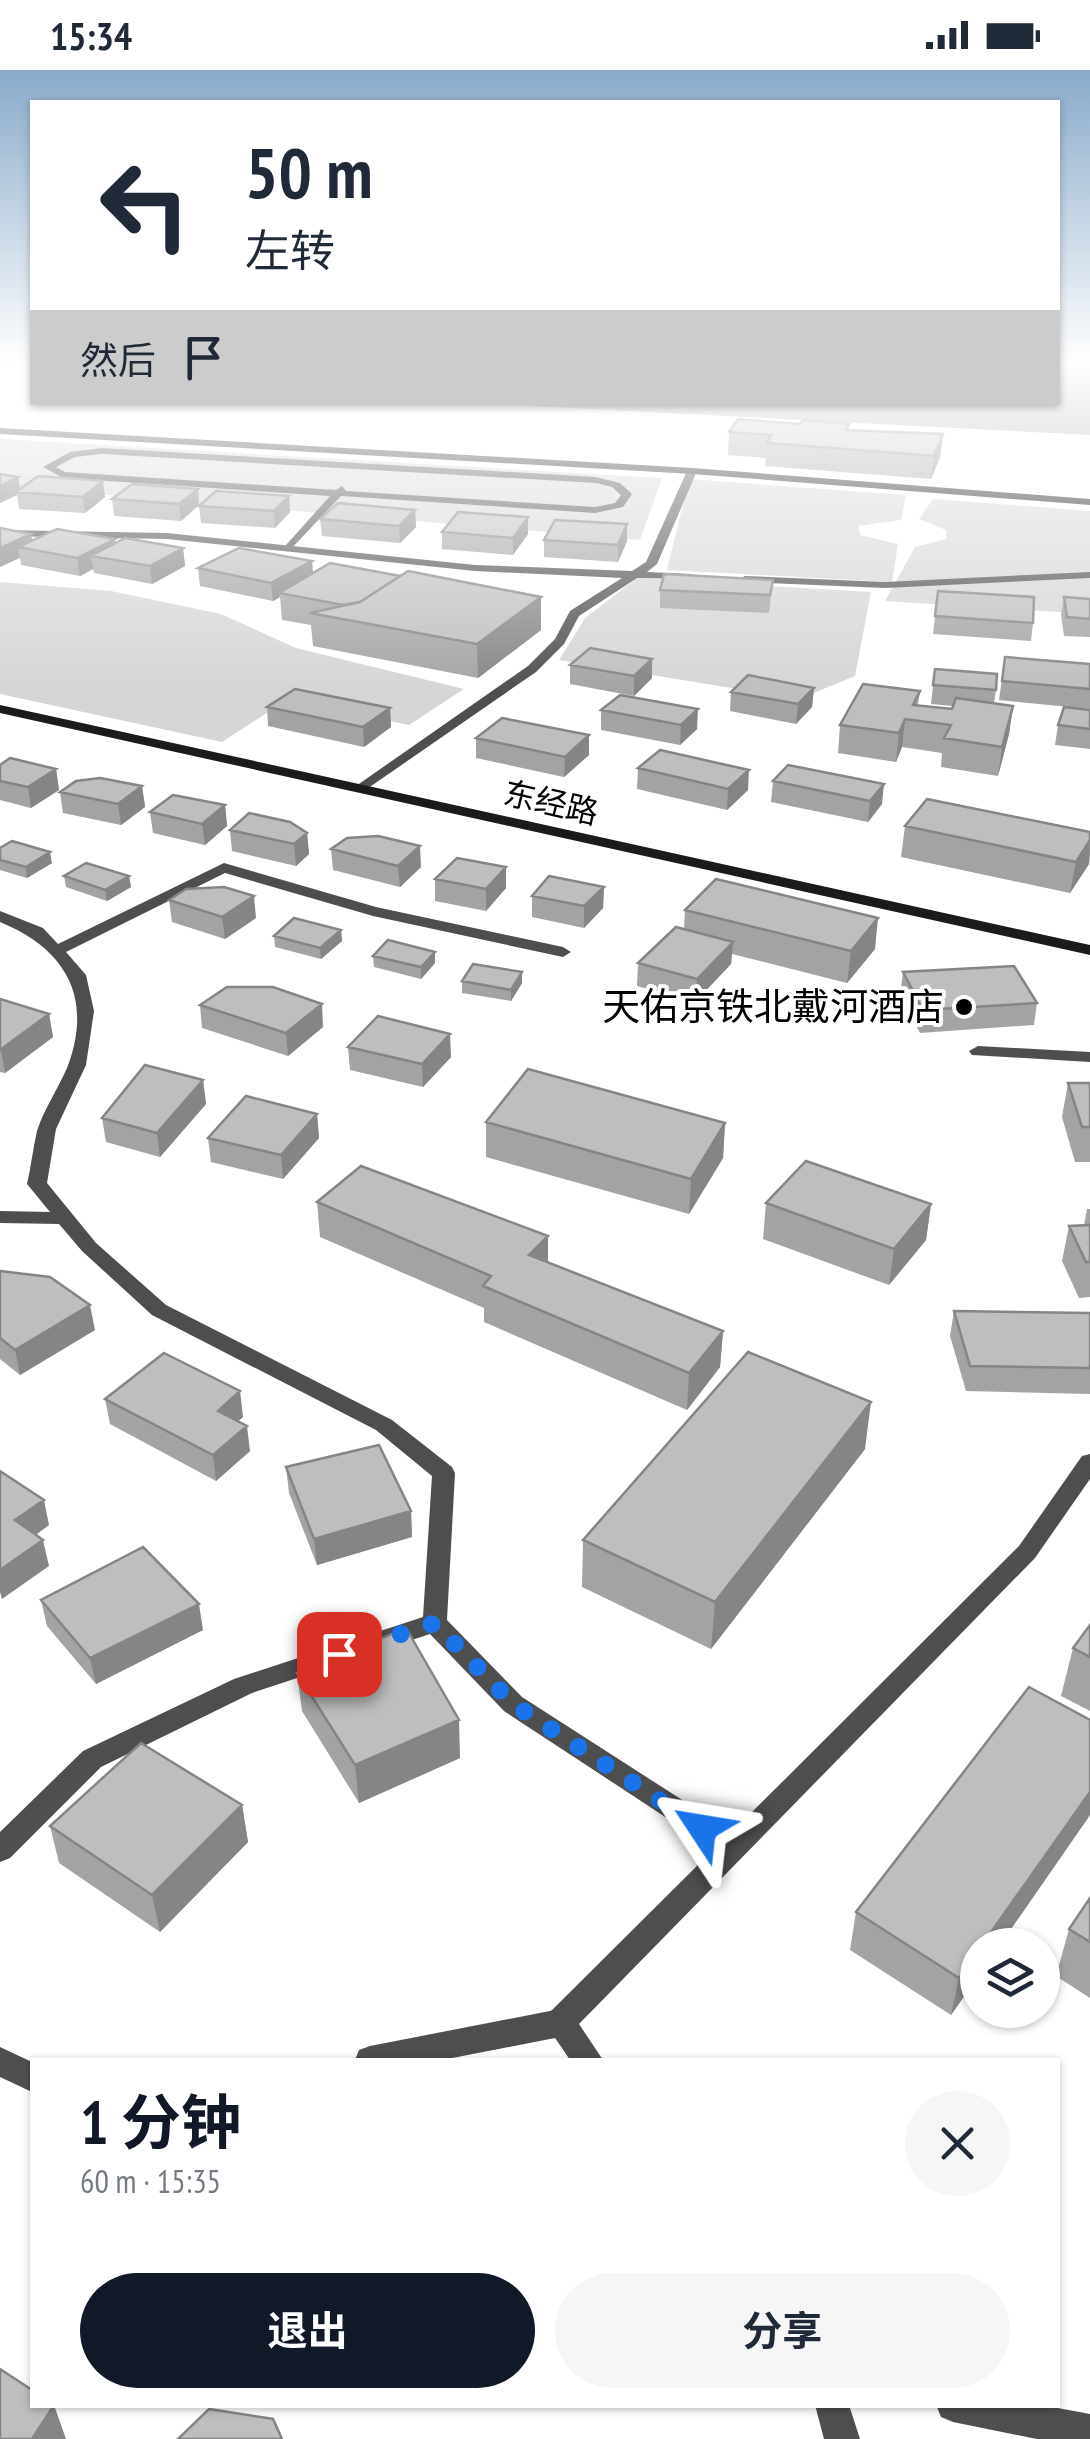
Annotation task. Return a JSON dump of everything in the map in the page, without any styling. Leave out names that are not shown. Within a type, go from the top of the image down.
[{"type":"main road","points":[[738,475],[1090,502]]},
{"type":"main road","name":"东经路","points":[[0,709],[1090,950]]},
{"type":"street","points":[[60,475],[594,510],[619,504],[627,494],[616,485],[596,480],[497,475]]},
{"type":"street","points":[[290,547],[354,475]]},
{"type":"street","points":[[361,789],[532,669],[560,641],[574,614],[651,564],[690,475]]},
{"type":"street","points":[[0,532],[167,536],[474,568],[712,578]]},
{"type":"street","points":[[732,578],[885,585],[1090,575]]},
{"type":"street","points":[[56,950],[224,868],[373,911],[563,952]]},
{"type":"street","points":[[0,916],[37,931],[56,950],[78,975],[86,1011],[77,1065],[47,1129],[38,1184],[89,1247],[159,1310],[384,1425],[444,1472],[435,1623],[513,1704],[734,1848]]},
{"type":"street","points":[[978,1051],[1090,1056]]},
{"type":"street","points":[[0,1217],[65,1218]]},
{"type":"street","points":[[380,2058],[560,2023],[1027,1552],[1090,1462]]},
{"type":"street","points":[[0,1850],[92,1759],[244,1686],[435,1623]]},
{"type":"street","points":[[560,2023],[586,2058]]},
{"type":"street","points":[[0,2061],[30,2077]]},
{"type":"street","points":[[833,2408],[842,2439]]},
{"type":"street","points":[[968,2408],[1090,2432]]},
{"type":"shaded area","points":[[0,475],[603,475],[662,478],[640,540],[0,486]]},
{"type":"shaded area","points":[[689,479],[906,495],[901,520],[858,526],[860,535],[898,544],[892,582],[667,570]]},
{"type":"shaded area","points":[[933,499],[1090,511],[1090,614],[885,601],[915,547],[946,539],[946,530],[919,519]]},
{"type":"shaded area","points":[[637,578],[871,592],[855,676],[799,699],[559,660],[585,618]]},
{"type":"shaded area","points":[[0,582],[111,591],[221,614],[296,648],[464,689],[409,725],[287,700],[222,742],[0,694]]},
{"type":"building","points":[[0,475],[18,477],[0,486]]},
{"type":"building","points":[[38,476],[103,481],[83,497],[16,492]]},
{"type":"building","points":[[132,484],[198,489],[179,504],[112,499]]},
{"type":"building","points":[[216,491],[289,496],[274,511],[199,506]]},
{"type":"building","points":[[338,503],[415,510],[399,526],[320,519]]},
{"type":"building","points":[[458,512],[528,517],[513,538],[442,532]]},
{"type":"building","points":[[555,520],[627,524],[618,545],[544,540]]},
{"type":"building","points":[[0,528],[31,534],[0,548]]},
{"type":"building","points":[[57,529],[115,539],[77,558],[18,547]]},
{"type":"building","points":[[125,538],[183,548],[150,566],[91,556]]},
{"type":"building","points":[[239,548],[312,561],[271,583],[198,568]]},
{"type":"building","points":[[330,563],[400,576],[360,602],[343,605],[279,593]]},
{"type":"building","points":[[408,571],[541,597],[477,644],[310,613],[360,602]]},
{"type":"building","points":[[664,574],[773,580],[770,595],[660,590]]},
{"type":"building","points":[[938,591],[1034,597],[1033,623],[935,616]]},
{"type":"building","points":[[1064,597],[1090,599],[1090,619],[1067,617]]},
{"type":"building","points":[[590,648],[652,659],[634,676],[570,665]]},
{"type":"building","points":[[1005,657],[1090,664],[1090,689],[1002,681]]},
{"type":"building","points":[[935,669],[997,674],[996,690],[933,685]]},
{"type":"building","points":[[748,675],[814,688],[798,704],[731,692]]},
{"type":"building","points":[[863,684],[920,691],[913,705],[952,709],[956,698],[1013,706],[1002,747],[944,738],[951,725],[905,719],[899,733],[840,725]]},
{"type":"building","points":[[295,689],[390,708],[363,727],[267,707]]},
{"type":"building","points":[[620,695],[698,709],[681,725],[601,710]]},
{"type":"building","points":[[1064,707],[1090,710],[1090,729],[1058,725]]},
{"type":"building","points":[[502,718],[589,735],[565,757],[476,738]]},
{"type":"building","points":[[660,750],[749,770],[728,789],[638,768]]},
{"type":"building","points":[[10,758],[56,769],[28,787],[0,781],[0,765]]},
{"type":"building","points":[[788,765],[884,784],[870,801],[773,781]]},
{"type":"building","points":[[100,778],[142,786],[118,804],[60,792],[76,781]]},
{"type":"building","points":[[173,795],[225,805],[202,824],[150,812]]},
{"type":"building","points":[[927,799],[1090,832],[1090,840],[1076,862],[905,826]]},
{"type":"building","points":[[249,813],[290,822],[307,833],[294,844],[230,830]]},
{"type":"building","points":[[378,836],[420,846],[398,866],[331,849],[347,838]]},
{"type":"building","points":[[12,841],[50,852],[26,867],[0,860],[0,848]]},
{"type":"building","points":[[457,858],[506,867],[486,889],[435,879]]},
{"type":"building","points":[[86,863],[129,876],[105,890],[64,876]]},
{"type":"building","points":[[549,876],[604,887],[584,906],[532,896]]},
{"type":"building","points":[[716,879],[878,918],[851,951],[685,910]]},
{"type":"building","points":[[224,887],[254,896],[222,917],[169,900],[186,889]]},
{"type":"building","points":[[294,918],[341,930],[320,948],[274,936]]},
{"type":"building","points":[[676,927],[733,942],[697,979],[638,963]]},
{"type":"building","points":[[388,940],[435,952],[421,967],[373,956]]},
{"type":"building","points":[[473,964],[522,972],[511,990],[462,981]]},
{"type":"building","points":[[1014,966],[1037,1003],[923,1010],[903,972]]},
{"type":"building","points":[[227,987],[273,987],[322,1004],[286,1033],[200,1005]]},
{"type":"building","points":[[0,999],[49,1014],[0,1050]]},
{"type":"building","points":[[378,1016],[450,1034],[422,1064],[348,1047]]},
{"type":"building","points":[[145,1065],[203,1080],[157,1133],[102,1118]]},
{"type":"building","points":[[528,1069],[725,1123],[691,1179],[486,1122]]},
{"type":"building","points":[[1068,1083],[1090,1083],[1090,1127],[1082,1127]]},
{"type":"building","points":[[246,1096],[317,1114],[281,1155],[208,1138]]},
{"type":"building","points":[[806,1161],[931,1204],[894,1249],[766,1203]]},
{"type":"building","points":[[361,1166],[548,1236],[529,1255],[723,1331],[689,1373],[483,1286],[491,1276],[317,1202]]},
{"type":"building","points":[[1090,1225],[1090,1262],[1086,1262],[1069,1226]]},
{"type":"building","points":[[0,1271],[50,1277],[90,1305],[15,1350],[0,1338]]},
{"type":"building","points":[[954,1311],[1090,1313],[1090,1368],[970,1366]]},
{"type":"building","points":[[748,1352],[871,1402],[715,1602],[583,1540]]},
{"type":"building","points":[[164,1353],[240,1391],[218,1411],[247,1426],[213,1455],[105,1399]]},
{"type":"building","points":[[379,1445],[411,1511],[314,1539],[286,1467]]},
{"type":"building","points":[[0,1471],[44,1500],[15,1520],[43,1540],[0,1570]]},
{"type":"building","points":[[143,1547],[199,1604],[90,1658],[41,1600]]},
{"type":"building","points":[[1090,1625],[1090,1657],[1073,1648]]},
{"type":"building","points":[[406,1628],[459,1720],[355,1765],[297,1673]]},
{"type":"building","points":[[1029,1687],[1090,1720],[1090,1792],[994,1928],[960,1928],[959,1978],[856,1912]]},
{"type":"building","points":[[141,1743],[242,1805],[152,1895],[50,1826]]},
{"type":"building","points":[[1090,1898],[1090,1942],[1069,1929]]},
{"type":"building","points":[[0,2369],[30,2389],[30,2408],[52,2408],[32,2439],[0,2439]]},
{"type":"building","points":[[209,2409],[273,2419],[282,2439],[178,2439]]},
{"type":"place","name":"天佑京铁北戴河酒店","points":[[964,1007]]},
{"type":"route","points":[[339,1654],[435,1623],[513,1704],[702,1828]]}]
